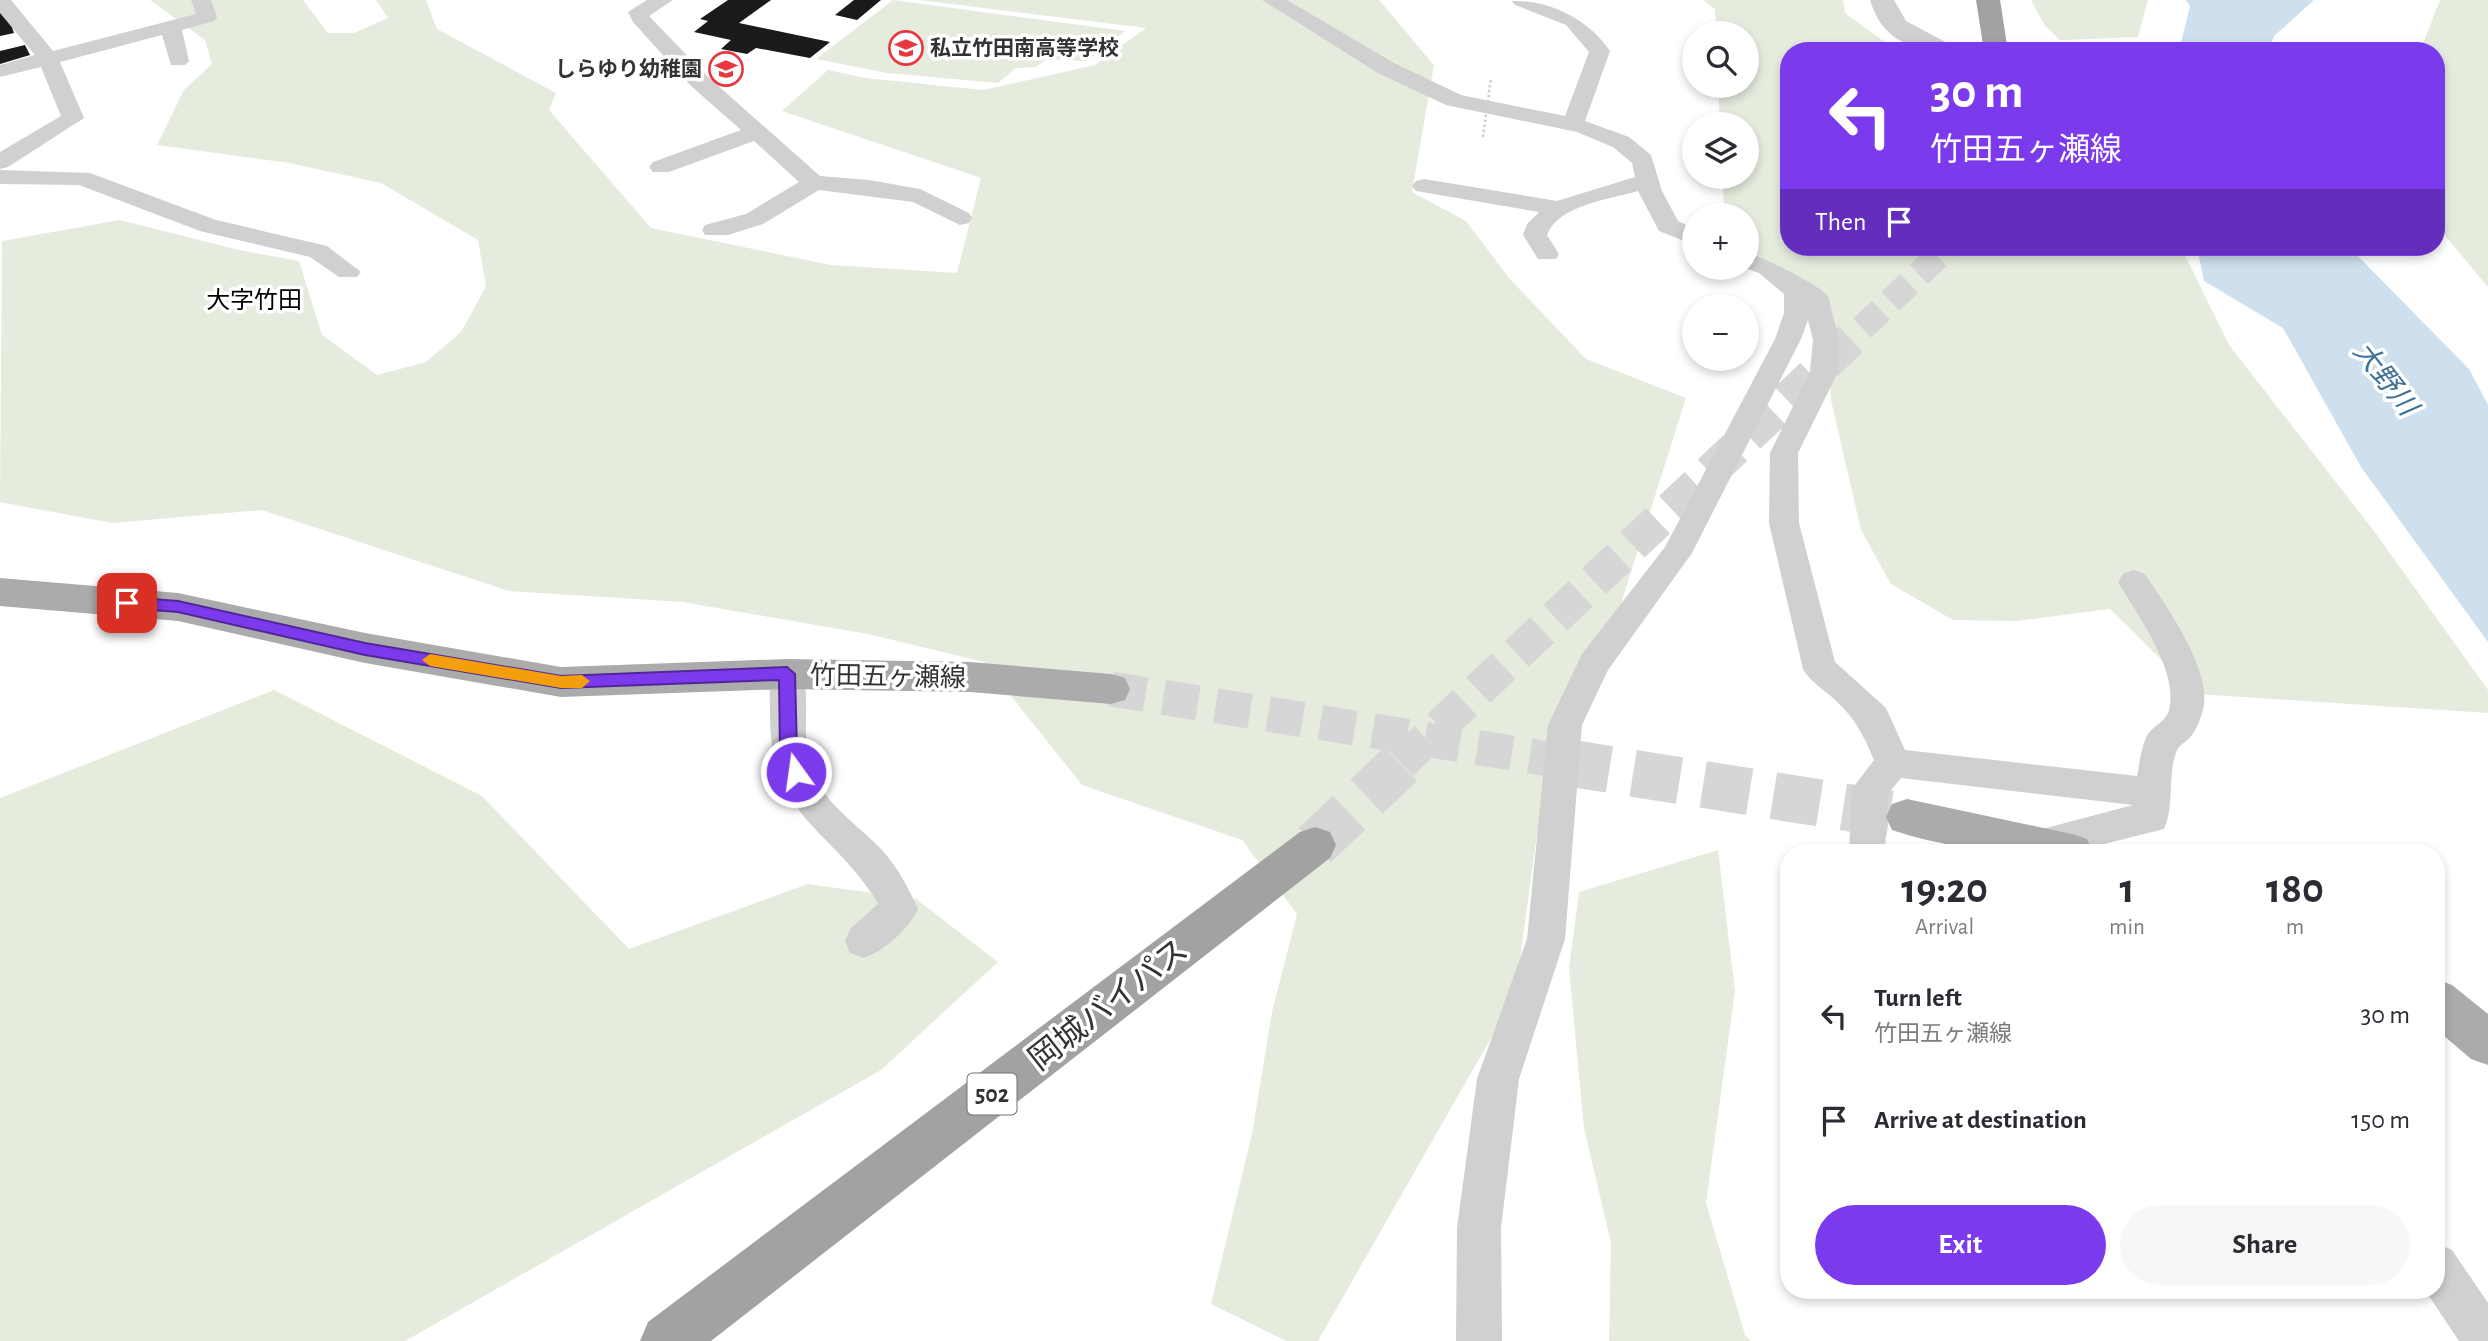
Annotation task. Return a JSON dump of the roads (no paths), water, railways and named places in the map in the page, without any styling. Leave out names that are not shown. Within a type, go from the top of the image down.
[{"type":"highway","points":[[1988,0],[1995,42]]},
{"type":"highway","name":"岡城バイパス","points":[[667,1341],[1315,845]]},
{"type":"main road","name":"竹田五ヶ瀬線","points":[[0,593],[178,607],[365,649],[561,682],[787,674],[970,677],[1111,689]]},
{"type":"main road","points":[[1907,817],[2032,844]]},
{"type":"main road","points":[[2445,1007],[2488,1043]]},
{"type":"street","points":[[0,0],[48,58],[73,118],[0,162]]},
{"type":"street","points":[[0,71],[206,17],[201,0]]},
{"type":"street","points":[[663,0],[638,12],[640,18],[698,80],[814,183]]},
{"type":"street","points":[[1272,0],[1387,68],[1454,100],[1573,124],[1621,142],[1643,160],[1647,181],[1668,226],[1682,232]]},
{"type":"street","points":[[1882,0],[1884,10],[1894,25],[1927,42]]},
{"type":"street","points":[[1522,1],[1573,21],[1601,51],[1573,124]]},
{"type":"street","points":[[171,26],[178,61]]},
{"type":"street","points":[[661,167],[758,132]]},
{"type":"street","points":[[0,177],[82,178],[209,226],[318,251],[348,272]]},
{"type":"street","points":[[1547,254],[1535,235],[1539,224],[1558,208],[1647,181]]},
{"type":"street","points":[[714,230],[736,228],[776,208],[814,183],[869,187],[920,196],[960,218]]},
{"type":"street","points":[[1424,186],[1558,208]]},
{"type":"street","points":[[1479,1341],[1479,1228],[1498,1079],[1546,939],[1565,725],[1594,663],[1677,554],[1752,411],[1797,313],[1797,292],[1768,268],[1759,265]]},
{"type":"street","points":[[1786,283],[1807,290],[1815,296],[1826,340],[1824,372],[1784,453],[1784,523],[1820,669],[1847,690],[1874,718],[1893,763]]},
{"type":"street","points":[[2067,844],[2112,825],[2151,818],[2151,792],[2162,741],[2176,734],[2189,706],[2176,650],[2133,582]]},
{"type":"street","points":[[787,674],[788,751],[804,793],[891,885],[899,909],[864,941]]},
{"type":"street","points":[[1893,763],[2151,792]]},
{"type":"street","points":[[1867,844],[1870,789],[1893,763]]},
{"type":"street","points":[[2445,1280],[2486,1341]]},
{"type":"water","points":[[2186,0],[2313,0],[2274,36],[2272,42],[2181,42],[2190,6]]},
{"type":"water","name":"大野川","points":[[2199,256],[2358,256],[2469,369],[2488,405],[2488,642],[2361,467],[2283,328],[2204,281]]},
{"type":"tunnel","points":[[1862,328],[1938,256]]},
{"type":"tunnel","points":[[1401,763],[1864,327]]},
{"type":"tunnel","points":[[1111,689],[1574,763]]},
{"type":"tunnel","points":[[1315,845],[1403,762]]},
{"type":"tunnel","points":[[1563,762],[1901,816]]},
{"type":"place","name":"私立竹田南高等学校","points":[[906,48]]},
{"type":"place","name":"しらゆり幼稚園","points":[[726,69]]},
{"type":"district","name":"大字竹田","points":[[254,300]]}]
